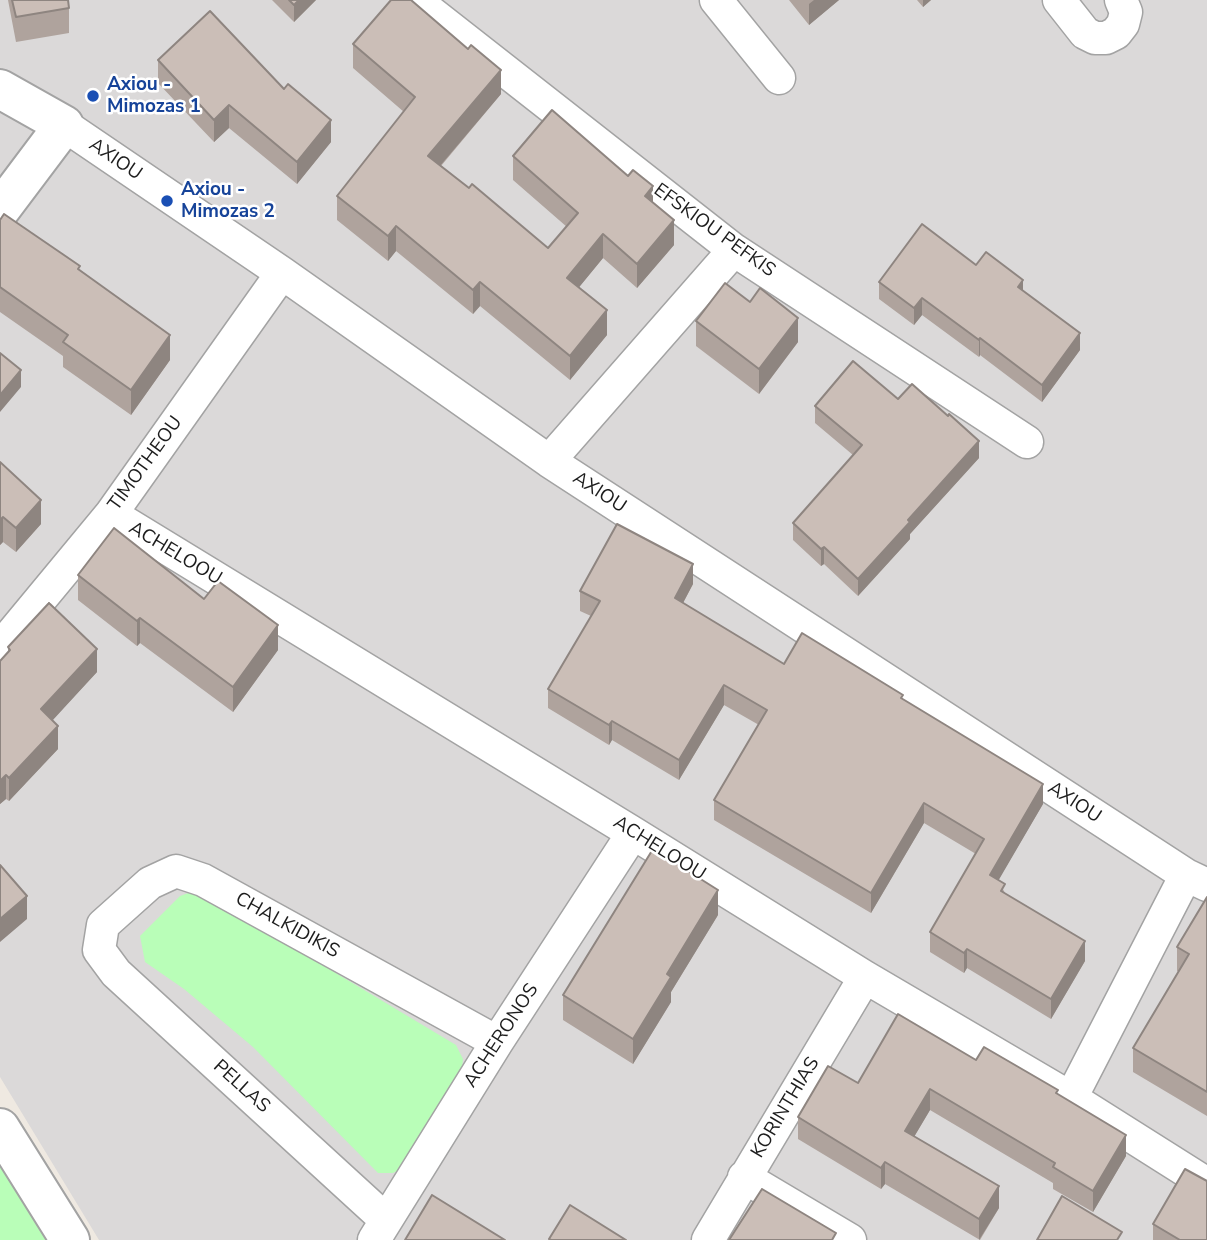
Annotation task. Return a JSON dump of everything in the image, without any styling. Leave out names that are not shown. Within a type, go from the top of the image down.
[{"type":"street","name":"EFSKIOU PEFKIS","points":[[415,0],[734,250],[1027,442]]},
{"type":"street","points":[[716,0],[779,78]]},
{"type":"street","points":[[1059,0],[1085,33],[1095,38],[1106,38],[1116,33],[1123,24],[1126,12],[1121,0]]},
{"type":"street","name":"AXIOU","points":[[0,89],[64,125],[282,273],[549,461],[1197,880]]},
{"type":"street","points":[[0,210],[64,125]]},
{"type":"street","points":[[549,461],[734,250]]},
{"type":"street","name":"TIMOTHEOU","points":[[0,648],[111,514],[282,273]]},
{"type":"street","name":"ACHELOOU","points":[[111,514],[865,977],[1072,1098],[1207,1184]]},
{"type":"street","name":"ACHERONOS","points":[[380,1230],[497,1042],[633,833]]},
{"type":"street","name":"CHALKIDIKIS","points":[[99,950],[103,925],[150,883],[176,872],[203,880],[497,1042]]},
{"type":"street","points":[[1072,1098],[1197,880]]},
{"type":"street","name":"PELLAS","points":[[99,950],[116,974],[380,1230]]},
{"type":"street","name":"KORINTHIAS","points":[[708,1240],[865,977]]},
{"type":"street","points":[[0,1128],[70,1240]]},
{"type":"street","points":[[744,1177],[850,1240]]},
{"type":"shaded area","points":[[0,0],[1207,0],[1207,1240],[99,1240],[0,1077]]},
{"type":"green space","points":[[197,890],[456,1045],[463,1059],[461,1078],[401,1169],[393,1173],[378,1173],[253,1047],[184,989],[145,962],[140,936],[180,896]]},
{"type":"green space","points":[[0,1135],[63,1240],[0,1240]]},
{"type":"building","points":[[12,0],[68,0],[69,8],[16,17]]},
{"type":"building","points":[[391,0],[411,0],[468,49],[471,45],[501,70],[428,156],[469,188],[472,184],[548,248],[578,213],[513,156],[552,110],[628,176],[633,170],[653,186],[645,196],[674,220],[637,264],[603,234],[567,278],[607,310],[570,356],[480,282],[473,290],[396,226],[388,236],[337,196],[415,97],[353,44]]},
{"type":"building","points":[[210,11],[284,89],[288,84],[331,120],[297,162],[229,105],[214,120],[158,60]]},
{"type":"building","points":[[4,214],[80,266],[78,269],[170,335],[131,390],[63,342],[68,335],[0,287],[0,220]]},
{"type":"building","points":[[922,224],[976,265],[986,252],[1023,280],[1018,287],[1080,333],[1042,385],[922,298],[914,308],[879,282]]},
{"type":"building","points":[[725,283],[750,302],[760,288],[798,318],[759,369],[696,321]]},
{"type":"building","points":[[0,353],[21,370],[0,395]]},
{"type":"building","points":[[853,361],[898,399],[912,384],[979,441],[858,579],[793,523],[862,445],[815,406]]},
{"type":"building","points":[[0,462],[41,500],[16,528],[3,517],[0,520]]},
{"type":"building","points":[[617,524],[693,564],[675,598],[784,664],[802,633],[903,695],[901,698],[1043,784],[990,875],[1005,884],[1001,891],[1085,941],[1051,999],[967,949],[964,953],[930,932],[984,839],[924,803],[871,893],[714,800],[767,710],[724,685],[679,760],[612,721],[609,725],[548,689],[600,601],[580,591]]},
{"type":"building","points":[[114,528],[204,599],[218,581],[278,625],[233,687],[140,618],[137,621],[78,575]]},
{"type":"building","points":[[49,603],[97,649],[41,709],[58,726],[9,778],[6,775],[0,781],[0,661],[10,650],[8,647]]},
{"type":"building","points":[[653,849],[718,890],[667,974],[671,977],[633,1039],[563,995]]},
{"type":"building","points":[[0,865],[27,896],[0,919]]},
{"type":"building","points":[[1207,897],[1207,1092],[1133,1048],[1189,954],[1177,947]]},
{"type":"building","points":[[898,1014],[976,1060],[984,1047],[1058,1090],[1056,1093],[1126,1135],[1093,1191],[1053,1167],[1055,1163],[930,1089],[905,1131],[999,1186],[979,1219],[885,1162],[881,1168],[798,1117],[828,1066],[858,1083]]},
{"type":"building","points":[[1185,1169],[1207,1181],[1207,1240],[1180,1240],[1153,1224]]},
{"type":"building","points":[[762,1189],[836,1233],[832,1240],[729,1240]]},
{"type":"building","points":[[432,1195],[505,1240],[405,1240]]},
{"type":"building","points":[[1062,1196],[1122,1232],[1117,1240],[1037,1240]]},
{"type":"building","points":[[570,1205],[626,1240],[549,1239]]},
{"type":"place","name":"Axiou - Mimozas 1","points":[[93,96]]},
{"type":"place","name":"Axiou - Mimozas 2","points":[[167,201]]}]
